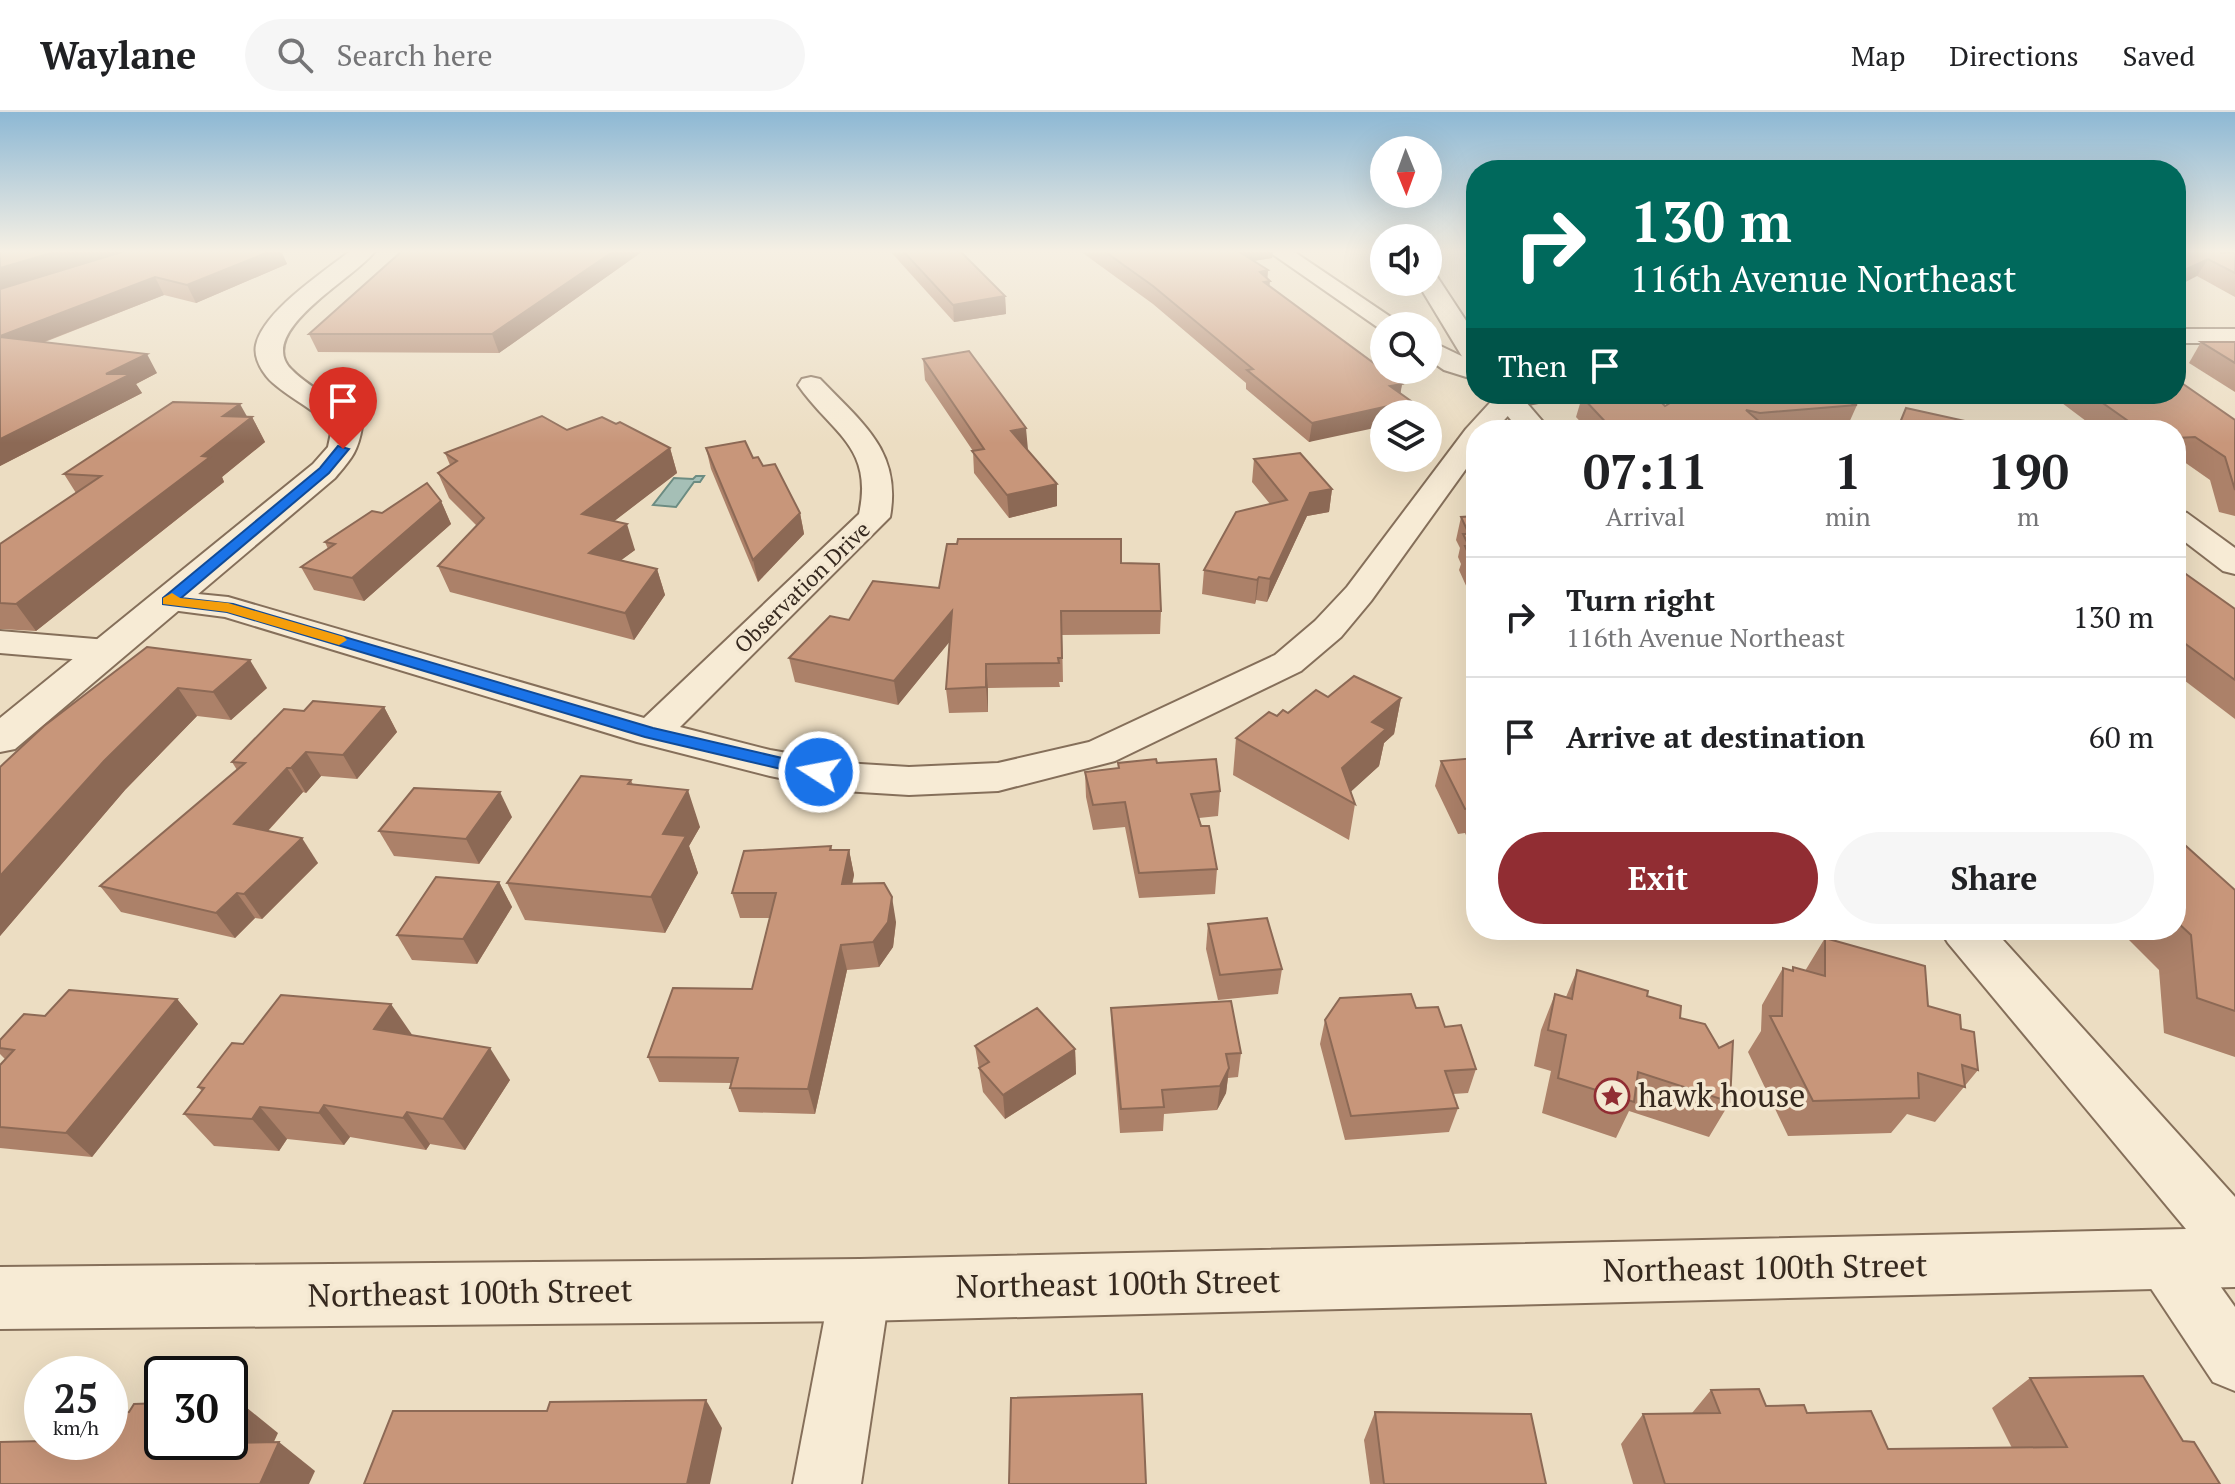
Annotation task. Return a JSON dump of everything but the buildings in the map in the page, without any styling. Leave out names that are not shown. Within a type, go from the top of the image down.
[{"type":"street","points":[[0,739],[324,471],[343,449],[347,427],[332,409],[283,377],[271,361],[269,344],[290,315]]},
{"type":"street","points":[[1450,315],[1466,341]]},
{"type":"street","points":[[2186,336],[2235,336]]},
{"type":"street","points":[[1442,357],[1466,369]]},
{"type":"street","name":"Observation Drive","points":[[651,733],[874,517],[881,496],[880,471],[870,451],[811,385]]},
{"type":"street","points":[[1488,420],[1500,404]]},
{"type":"street","points":[[1513,404],[1526,420]]},
{"type":"street","points":[[168,601],[228,607],[651,733],[799,769],[844,777],[909,781],[998,777],[1101,752],[1288,663],[1328,629],[1359,594],[1466,449]]},
{"type":"street","points":[[2186,527],[2235,564]]},
{"type":"street","points":[[0,642],[107,651]]},
{"type":"street","points":[[1974,940],[2235,1241]]},
{"type":"street","name":"Northeast 100th Street","points":[[0,1298],[860,1290],[2235,1257]]},
{"type":"street","points":[[2165,1258],[2235,1360]]},
{"type":"street","points":[[827,1484],[860,1290]]},
{"type":"water","points":[[704,476],[700,482],[694,482],[676,507],[653,505],[674,478],[693,479]]},
{"type":"slow traffic","points":[[172,598],[168,601],[228,607],[339,640]]},
{"type":"place","name":"hawk house","points":[[1612,1096]]},
{"type":"route","points":[[343,449],[324,471],[168,601],[228,607],[651,733],[819,772]]}]
